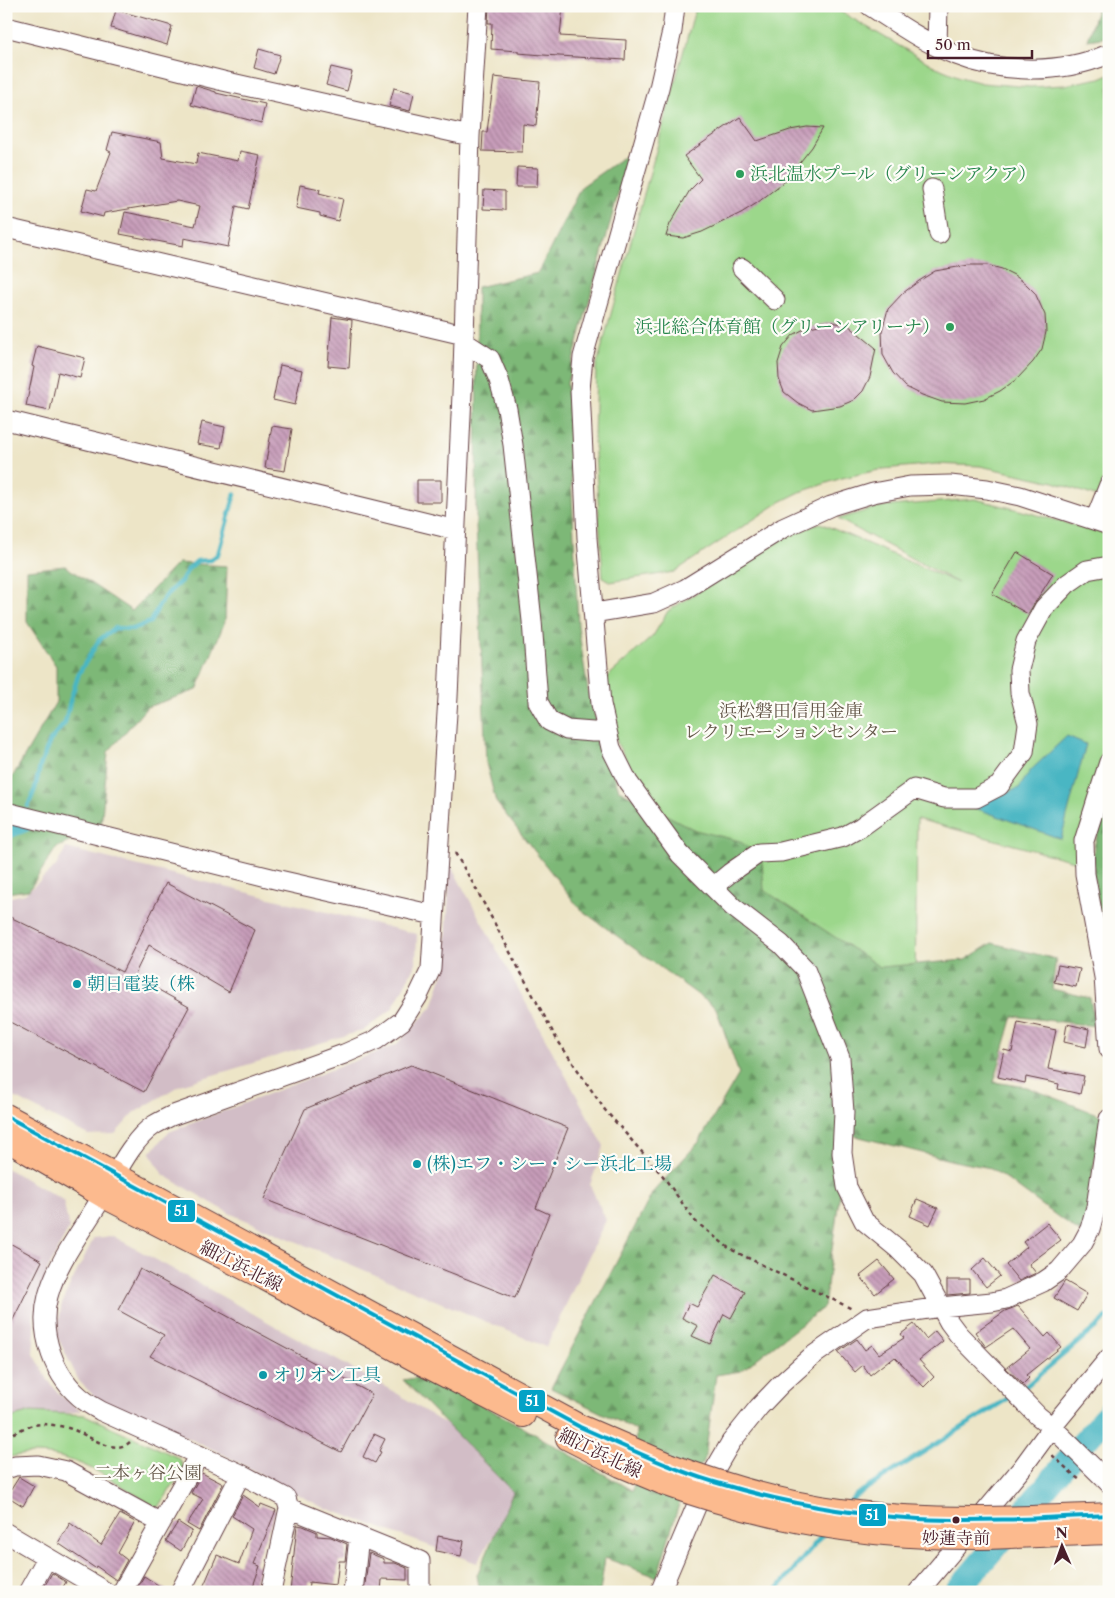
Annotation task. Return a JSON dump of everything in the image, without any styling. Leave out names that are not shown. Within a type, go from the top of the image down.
[{"type":"main road","name":"細江浜北線","points":[[6,1116],[109,1186]]},
{"type":"main road","name":"細江浜北線","points":[[6,1139],[109,1186],[580,1428],[710,1500],[750,1511],[818,1525],[861,1531],[928,1536],[978,1537],[1109,1532]]},
{"type":"main road","name":"細江浜北線","points":[[666,1474],[712,1481],[839,1511],[874,1515],[966,1520],[1109,1515]]},
{"type":"street","points":[[420,1592],[420,1561],[289,1506],[283,1495],[101,1411],[85,1401],[69,1387],[51,1355],[46,1335],[45,1315],[48,1296],[66,1256],[133,1147],[153,1126],[171,1116],[376,1040],[402,1021],[418,996],[431,969],[448,696],[464,338],[470,136],[478,6]]},
{"type":"street","points":[[675,6],[672,31],[660,88],[583,357],[580,390],[587,538],[601,704],[611,748],[628,782],[680,854],[733,907],[781,944],[805,969],[840,1058],[844,1112],[842,1153],[847,1187],[864,1221],[898,1249],[923,1274],[949,1322],[958,1334],[1038,1416],[1052,1427],[1109,1484]]},
{"type":"street","points":[[870,6],[937,46],[971,60],[1007,68],[1069,66],[1109,54]]},
{"type":"street","points":[[937,46],[938,6]]},
{"type":"street","points":[[6,27],[214,78],[470,136]]},
{"type":"street","points":[[932,189],[939,234]]},
{"type":"street","points":[[6,228],[464,338],[490,359],[499,380],[507,409],[513,446],[532,621],[538,702],[549,721],[567,730],[607,731]]},
{"type":"street","points":[[742,268],[775,300]]},
{"type":"street","points":[[6,420],[456,530]]},
{"type":"street","points":[[594,613],[654,602],[685,590],[782,528],[831,506],[873,493],[910,486],[950,485],[987,489],[1020,496],[1102,522],[1109,486]]},
{"type":"street","points":[[713,887],[760,853],[781,852],[843,837],[861,827],[914,789],[944,798],[976,798],[999,786],[1024,752],[1028,724],[1020,693],[1019,670],[1026,641],[1044,608],[1067,584],[1087,570],[1109,566]]},
{"type":"street","points":[[1109,762],[1084,841],[1085,874],[1104,977],[1109,1049]]},
{"type":"street","points":[[6,812],[269,877],[434,915]]},
{"type":"street","points":[[660,1592],[704,1488],[732,1442],[759,1407],[780,1384],[811,1357],[867,1318],[941,1307],[992,1302],[1024,1292],[1051,1277],[1070,1259],[1082,1244],[1090,1229],[1096,1207],[1109,1119]]},
{"type":"street","points":[[918,1592],[1022,1468],[1052,1427],[1109,1358]]},
{"type":"street","points":[[122,1592],[199,1455]]},
{"type":"street","points":[[6,1469],[15,1466],[38,1465],[66,1471],[161,1523]]},
{"type":"street","points":[[180,1592],[241,1474]]},
{"type":"street","points":[[271,1592],[289,1506]]},
{"type":"street","points":[[6,1533],[106,1592]]},
{"type":"street","points":[[353,1592],[360,1537]]},
{"type":"street","points":[[28,1592],[47,1558]]},
{"type":"path","points":[[454,853],[474,885],[556,1038],[605,1110],[663,1176],[695,1221],[730,1249],[867,1318]]},
{"type":"path","points":[[6,1437],[26,1427],[40,1424],[73,1429],[106,1445],[120,1446],[128,1444],[134,1438]]},
{"type":"path","points":[[1054,1458],[1076,1477]]},
{"type":"shaded area","points":[[66,848],[417,934],[416,963],[392,1009],[364,1030],[180,1085],[134,1113],[115,1134],[88,1135],[6,1093],[6,898],[25,894],[56,866]]},
{"type":"shaded area","points":[[450,864],[604,1146],[590,1185],[606,1220],[546,1347],[229,1213],[164,1175],[150,1153],[169,1132],[396,1045],[432,1007],[445,968]]},
{"type":"shaded area","points":[[6,1168],[63,1200],[69,1228],[48,1269],[33,1313],[35,1331],[33,1352],[48,1380],[60,1395],[81,1411],[55,1415],[31,1412],[6,1419]]},
{"type":"shaded area","points":[[113,1236],[398,1394],[528,1477],[477,1563],[320,1506],[219,1452],[121,1408],[98,1400],[79,1381],[57,1336],[61,1307],[65,1295],[94,1238]]},
{"type":"green space","points":[[696,6],[831,6],[934,66],[960,77],[982,83],[1030,87],[1064,85],[1100,78],[1109,74],[1109,501],[1054,482],[980,466],[936,464],[883,469],[842,478],[800,492],[780,502],[674,572],[610,582],[603,577],[594,438],[596,368]]},
{"type":"green space","points":[[1098,6],[1109,6],[1109,37],[1087,40]]},
{"type":"green space","points":[[629,153],[567,383],[578,626],[589,697],[619,790],[695,830],[740,841],[762,861],[764,890],[880,967],[965,960],[992,943],[1056,959],[1052,989],[1090,998],[1095,1026],[1013,1016],[994,1082],[1027,1087],[1102,1116],[1083,1235],[991,1168],[954,1161],[848,1134],[824,1307],[741,1371],[716,1375],[705,1457],[679,1504],[657,1577],[605,1558],[600,1592],[480,1592],[477,1575],[513,1492],[403,1380],[427,1376],[519,1425],[633,1491],[636,1430],[551,1388],[653,1192],[699,1142],[739,1074],[716,1008],[580,909],[496,802],[486,763],[476,525],[477,287],[538,273],[581,187]]},
{"type":"green space","name":"浜松磐田信用金庫 レクリエーションセンター","points":[[975,499],[1109,535],[1109,739],[1079,844],[1081,863],[917,819],[915,1002],[688,851],[640,784],[618,745],[607,709],[606,678],[653,636],[668,611],[781,539],[820,523],[958,583],[838,519],[879,507]]},
{"type":"green space","points":[[178,563],[227,566],[225,621],[197,690],[147,707],[108,752],[101,827],[56,848],[29,890],[6,893],[6,788],[56,702],[56,666],[27,622],[27,570],[65,566],[132,611]]},
{"type":"green space","points":[[1109,793],[1109,962],[1093,874],[1094,847]]},
{"type":"green space","name":"二本ヶ谷公園","points":[[31,1412],[85,1415],[179,1458],[184,1468],[159,1507],[155,1507],[103,1475],[67,1459],[27,1454],[6,1458],[6,1419]]},
{"type":"water","points":[[1067,736],[1086,744],[1061,839],[972,807],[1019,788],[1031,770]]},
{"type":"building","points":[[489,6],[563,6],[560,36],[626,40],[625,60],[518,53],[518,51],[491,49],[492,23],[488,23]]},
{"type":"building","points":[[116,10],[172,26],[167,45],[111,28]]},
{"type":"building","points":[[259,49],[280,55],[274,74],[254,68]]},
{"type":"building","points":[[331,67],[352,72],[347,91],[326,85]]},
{"type":"building","points":[[494,77],[540,82],[536,126],[523,124],[522,152],[482,151],[483,132],[487,132]]},
{"type":"building","points":[[196,86],[216,93],[265,104],[261,123],[191,105]]},
{"type":"building","points":[[394,88],[414,93],[410,111],[389,106]]},
{"type":"building","points":[[740,117],[757,141],[790,130],[807,127],[823,128],[812,147],[785,181],[757,203],[702,232],[683,238],[666,236],[670,224],[690,190],[701,179],[684,156]]},
{"type":"building","points":[[112,132],[161,142],[163,158],[196,164],[198,153],[238,161],[240,151],[260,155],[248,209],[236,206],[228,247],[184,238],[183,246],[120,234],[125,212],[195,226],[200,206],[177,201],[104,213],[103,217],[81,211],[87,189],[96,191],[111,152],[107,150]]},
{"type":"building","points":[[517,167],[538,168],[537,187],[516,187]]},
{"type":"building","points":[[300,185],[320,189],[319,193],[343,199],[338,221],[320,216],[320,213],[296,208]]},
{"type":"building","points":[[484,190],[505,191],[505,210],[483,209]]},
{"type":"building","points":[[969,265],[987,265],[1002,269],[1026,284],[1035,293],[1045,315],[1046,332],[1042,349],[1033,362],[1017,379],[1000,391],[984,399],[965,403],[942,402],[906,387],[893,373],[883,355],[882,331],[888,309],[903,293],[935,271]]},
{"type":"building","points":[[332,317],[352,320],[349,368],[328,366]]},
{"type":"building","points":[[831,322],[848,325],[876,348],[870,377],[863,391],[854,400],[840,406],[812,410],[798,403],[784,392],[779,379],[778,363],[783,347],[793,335],[806,328]]},
{"type":"building","points":[[37,346],[85,358],[80,378],[58,372],[50,411],[26,406]]},
{"type":"building","points":[[280,365],[302,370],[295,405],[273,400]]},
{"type":"building","points":[[202,422],[225,427],[221,448],[197,444]]},
{"type":"building","points":[[272,426],[292,429],[285,471],[265,468]]},
{"type":"building","points":[[417,480],[441,480],[441,502],[417,502]]},
{"type":"building","points":[[1017,552],[1053,574],[1028,614],[992,594]]},
{"type":"building","name":"朝日電装（株","points":[[166,883],[255,930],[229,992],[149,945],[134,976],[189,1007],[144,1092],[6,1020],[6,915],[122,972]]},
{"type":"building","points":[[1058,965],[1080,969],[1076,987],[1054,982]]},
{"type":"building","points":[[1018,1022],[1056,1030],[1048,1069],[1084,1076],[1080,1094],[1058,1089],[1059,1084],[1026,1077],[1025,1083],[998,1077],[1004,1050],[1012,1052]]},
{"type":"building","points":[[1067,1024],[1089,1029],[1086,1047],[1064,1042]]},
{"type":"building","name":"(株)エフ・シー・シー浜北工場","points":[[411,1065],[568,1128],[536,1208],[549,1214],[515,1298],[264,1199],[305,1109]]},
{"type":"building","points":[[917,1199],[938,1208],[930,1225],[910,1216]]},
{"type":"building","points":[[1047,1223],[1061,1240],[1029,1264],[1036,1273],[1019,1281],[1006,1265],[1027,1247],[1023,1242]]},
{"type":"building","points":[[6,1241],[42,1261],[6,1334]]},
{"type":"building","points":[[985,1258],[1000,1276],[986,1287],[972,1270]]},
{"type":"building","points":[[879,1261],[894,1279],[875,1294],[860,1276]]},
{"type":"building","name":"オリオン工具","points":[[140,1269],[372,1394],[341,1452],[150,1356],[164,1335],[118,1310]]},
{"type":"building","points":[[715,1275],[745,1292],[731,1318],[724,1314],[710,1344],[692,1336],[698,1326],[682,1318],[689,1303],[697,1307]]},
{"type":"building","points":[[947,1280],[970,1280],[970,1293],[947,1295]]},
{"type":"building","points":[[1065,1281],[1087,1294],[1077,1311],[1054,1298]]},
{"type":"building","points":[[1018,1306],[1045,1337],[1049,1333],[1061,1347],[1026,1375],[1029,1378],[1023,1384],[1006,1368],[1030,1349],[1013,1329],[986,1347],[975,1332],[1005,1311]]},
{"type":"building","points":[[914,1324],[926,1339],[935,1331],[943,1341],[919,1360],[934,1377],[924,1387],[895,1357],[870,1375],[863,1365],[855,1372],[838,1352],[857,1339],[865,1350],[872,1345],[879,1354],[904,1338],[901,1334]]},
{"type":"building","points":[[374,1434],[385,1439],[375,1463],[363,1457]]},
{"type":"building","points":[[202,1473],[223,1484],[199,1531],[187,1524],[203,1499],[191,1493]]},
{"type":"building","points":[[19,1477],[34,1486],[23,1506],[7,1496]]},
{"type":"building","points":[[243,1495],[260,1507],[261,1504],[276,1510],[254,1564],[260,1566],[251,1592],[201,1592],[217,1555],[239,1564],[252,1529],[232,1516]]},
{"type":"building","points":[[120,1514],[135,1522],[118,1553],[127,1560],[116,1580],[58,1543],[70,1523],[101,1545]]},
{"type":"building","points":[[178,1522],[192,1531],[181,1551],[166,1541]]},
{"type":"building","points":[[297,1525],[317,1532],[317,1536],[331,1537],[347,1544],[345,1561],[339,1561],[336,1585],[309,1582],[308,1592],[290,1592]]},
{"type":"building","points":[[438,1536],[464,1541],[461,1556],[436,1551]]},
{"type":"building","points":[[369,1553],[384,1559],[384,1563],[395,1563],[407,1568],[407,1580],[382,1579],[381,1592],[364,1592]]},
{"type":"building","points":[[52,1573],[66,1582],[60,1592],[51,1592],[44,1587]]},
{"type":"building","points":[[144,1576],[169,1592],[135,1592]]},
{"type":"waterway","points":[[28,806],[50,741],[65,723],[79,673],[99,640],[115,628],[133,629],[150,622],[160,604],[182,580],[188,569],[197,561],[211,560],[218,554],[235,494]]},
{"type":"waterway","points":[[6,827],[21,821]]},
{"type":"waterway","points":[[1025,1387],[1109,1316]]},
{"type":"waterway","points":[[848,1504],[856,1495],[1007,1399]]},
{"type":"waterway","points":[[956,1592],[1109,1413]]},
{"type":"waterway","points":[[775,1592],[824,1533]]},
{"type":"transit line","name":"51","points":[[6,1116],[580,1427],[697,1476],[739,1489],[790,1501],[841,1511],[893,1517],[990,1520],[1109,1515]]},
{"type":"place","name":"浜北温水プール（グリーンアクア）","points":[[740,174]]},
{"type":"place","name":"浜北総合体育館（グリーンアリーナ）","points":[[950,327]]},
{"type":"place","name":"朝日電装（株","points":[[77,984]]},
{"type":"place","name":"(株)エフ・シー・シー浜北工場","points":[[417,1164]]},
{"type":"place","name":"オリオン工具","points":[[263,1375]]},
{"type":"place","name":"妙蓮寺前","points":[[956,1520]]}]
